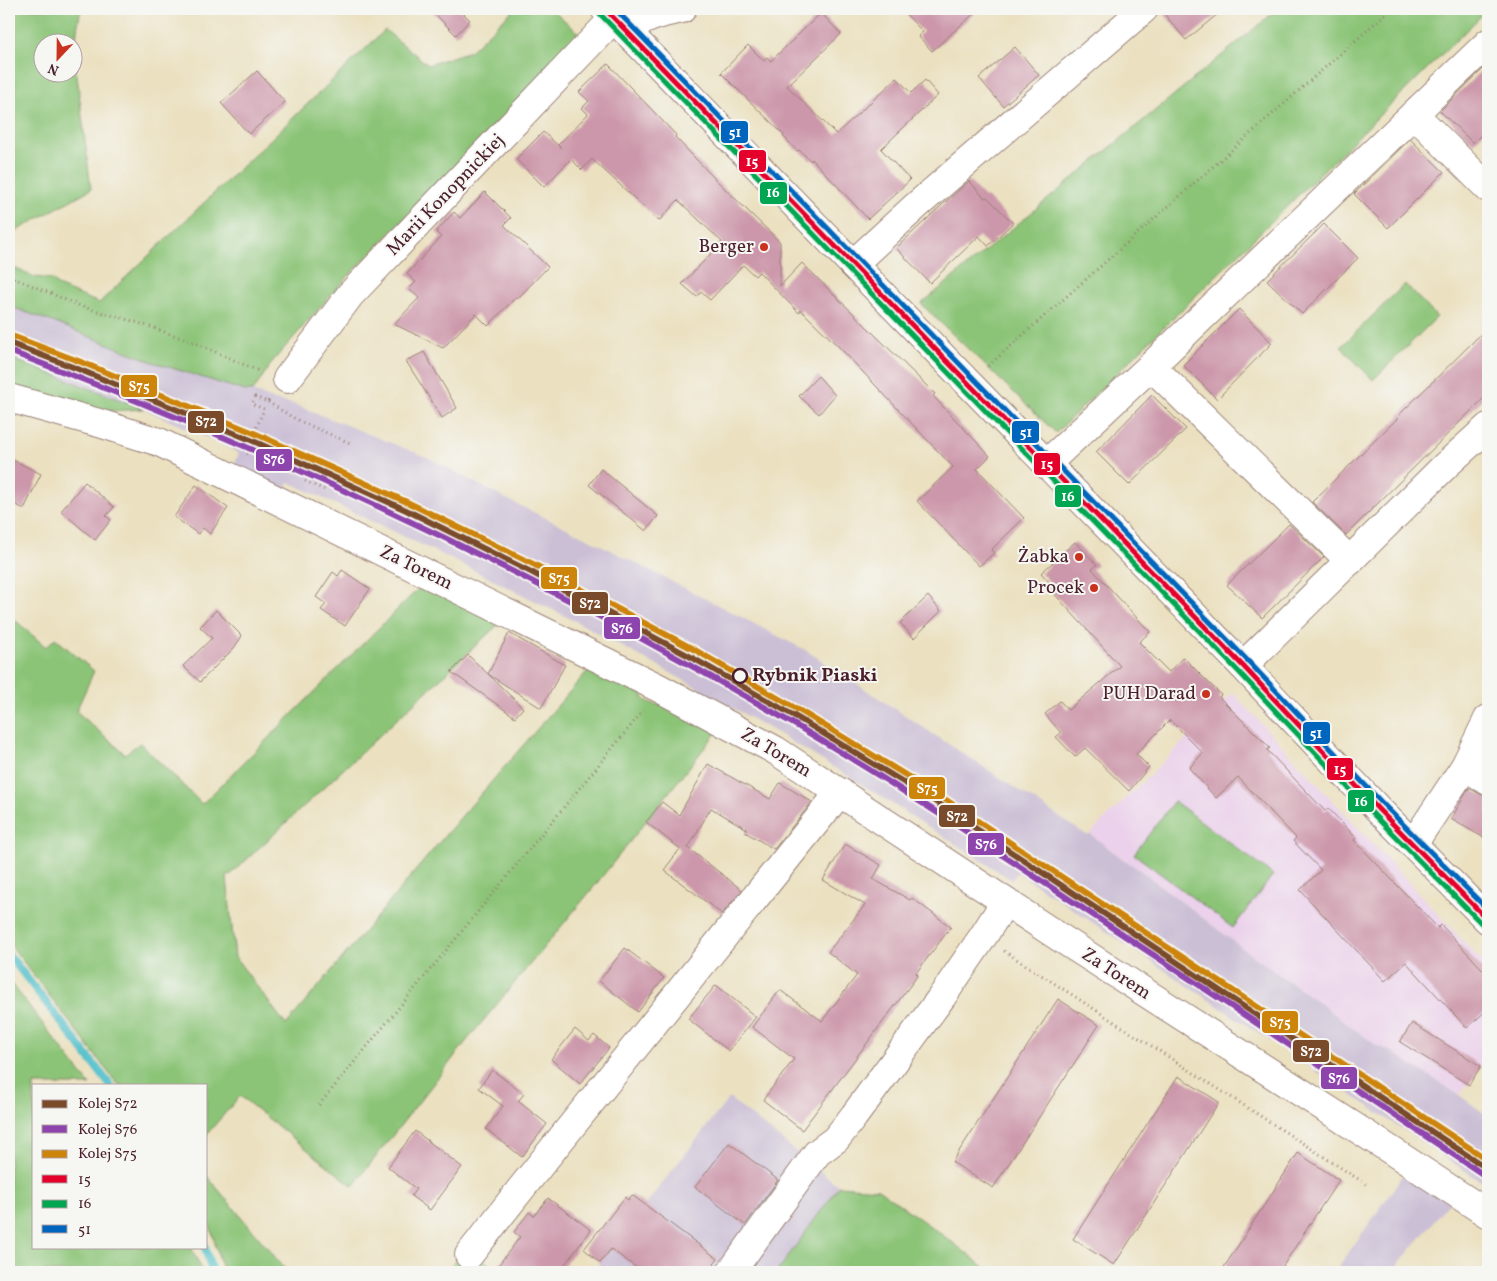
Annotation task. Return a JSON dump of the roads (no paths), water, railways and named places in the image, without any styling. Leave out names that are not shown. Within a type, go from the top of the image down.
[{"type":"street","points":[[853,264],[916,206],[1144,9]]},
{"type":"street","name":"Marii Konopnickiej","points":[[287,379],[350,295],[615,19],[637,23],[673,10]]},
{"type":"street","points":[[615,19],[1488,920]]},
{"type":"street","points":[[1045,463],[1151,366],[1488,43]]},
{"type":"street","points":[[1414,114],[1488,188]]},
{"type":"street","points":[[1151,366],[1350,560]]},
{"type":"street","name":"Za Torem","points":[[9,398],[99,423],[158,442],[659,688],[775,750],[1005,902],[1488,1214]]},
{"type":"street","points":[[1243,666],[1445,466],[1488,427]]},
{"type":"street","points":[[1413,844],[1465,766],[1488,719]]},
{"type":"street","points":[[1465,766],[1488,781]]},
{"type":"street","points":[[469,1255],[840,792]]},
{"type":"street","points":[[731,1272],[817,1152],[836,1139],[854,1116],[941,998],[1005,902]]},
{"type":"waterway","points":[[9,955],[109,1084]]},
{"type":"waterway","points":[[205,1248],[212,1272]]},
{"type":"rail line","name":"S75","points":[[12,336],[81,362],[254,433],[409,503],[535,565],[695,650],[802,712],[940,796],[1488,1160]]},
{"type":"rail line","name":"S72","points":[[9,343],[78,369],[251,440],[406,510],[531,572],[691,657],[798,718],[936,802],[1488,1169]]},
{"type":"rail line","name":"S76","points":[[9,351],[211,432],[408,520],[506,568],[698,669],[830,745],[941,815],[1484,1175]]},
{"type":"place","name":"Berger","points":[[764,247]]},
{"type":"place","name":"Żabka","points":[[1079,557]]},
{"type":"place","name":"Procek","points":[[1094,588]]},
{"type":"place","name":"Rybnik Piaski","points":[[740,676]]},
{"type":"place","name":"PUH Darad","points":[[1206,694]]}]
